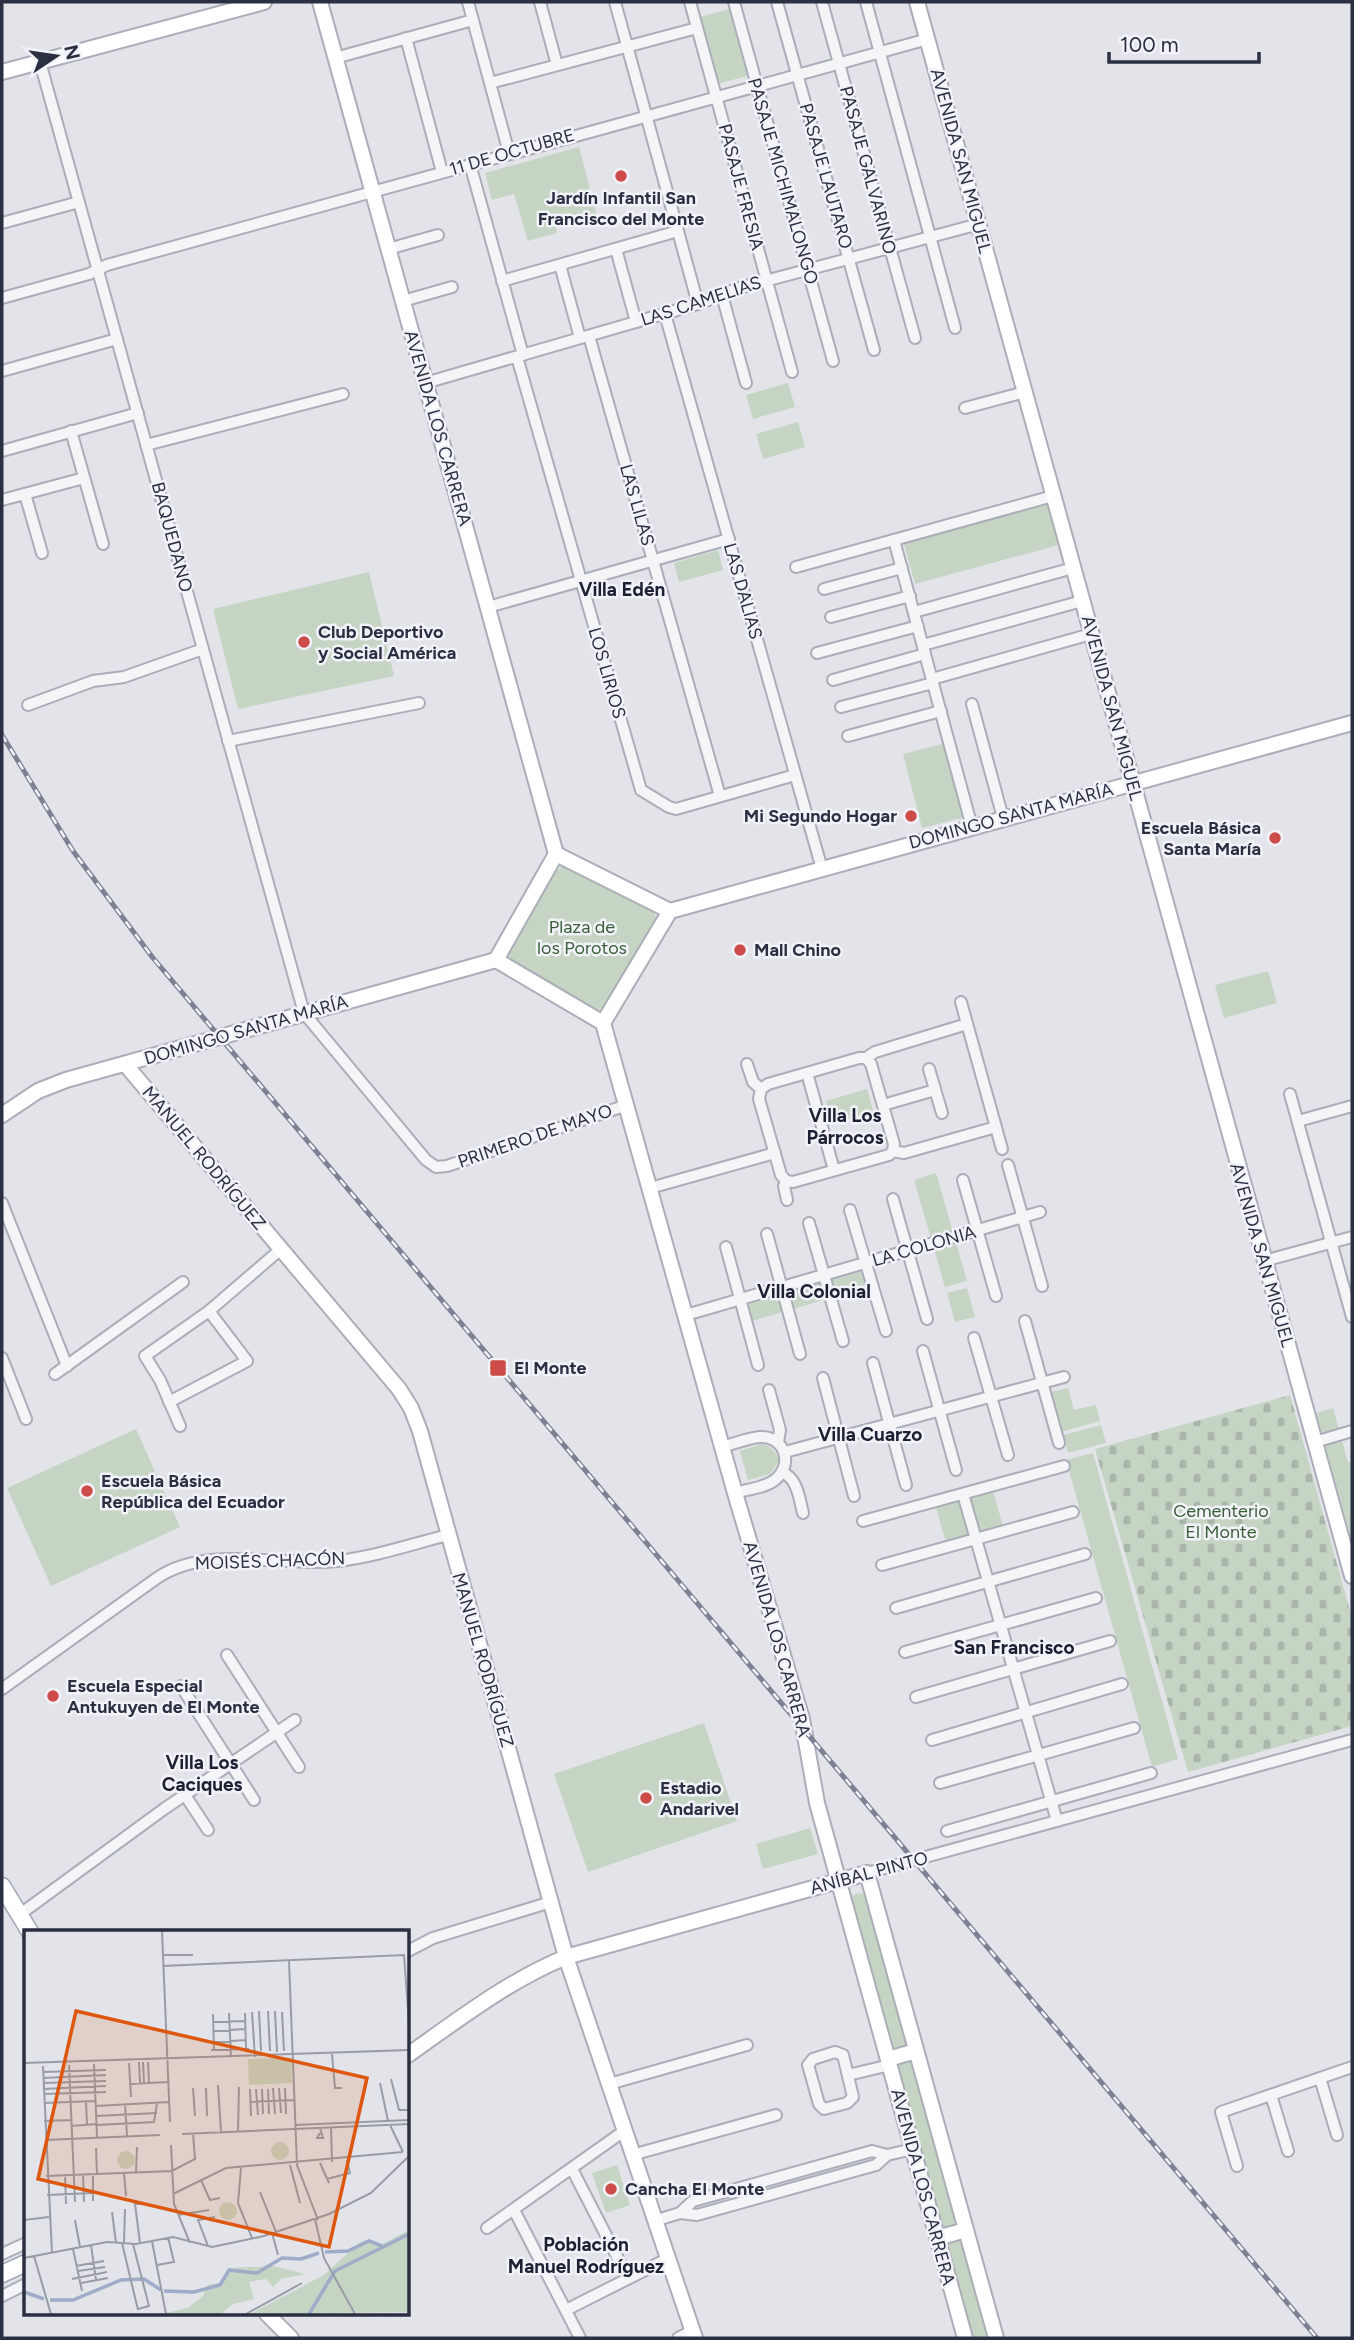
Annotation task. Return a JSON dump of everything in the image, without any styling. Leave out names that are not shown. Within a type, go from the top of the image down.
[{"type":"main road","points":[[2,1887],[29,1930]]},
{"type":"main road","points":[[2,2274],[24,2264]]},
{"type":"street","points":[[2,72],[264,2]]},
{"type":"street","name":"AVENIDA LOS CARRERA","points":[[320,2],[556,853]]},
{"type":"street","points":[[468,2],[509,153]]},
{"type":"street","points":[[540,2],[557,65]]},
{"type":"street","points":[[615,2],[698,304]]},
{"type":"street","name":"PASAJE FRESIA","points":[[690,2],[792,372]]},
{"type":"street","name":"PASAJE MICHIMALONGO","points":[[734,2],[833,361]]},
{"type":"street","name":"PASAJE LAUTARO","points":[[778,2],[874,350]]},
{"type":"street","name":"PASAJE GALVARINO","points":[[822,2],[915,338]]},
{"type":"street","points":[[866,2],[956,328]]},
{"type":"street","name":"AVENIDA SAN MIGUEL","points":[[918,2],[1352,1576]]},
{"type":"street","points":[[335,58],[473,20]]},
{"type":"street","points":[[490,83],[697,28]]},
{"type":"street","points":[[406,38],[442,172]]},
{"type":"street","name":"11 DE OCTUBRE","points":[[2,298],[89,274],[107,265],[928,39]]},
{"type":"street","name":"BAQUEDANO","points":[[40,62],[304,1013]]},
{"type":"street","name":"LOS LIRIOS","points":[[470,164],[581,581],[641,790],[674,808],[795,775]]},
{"type":"street","points":[[2,210],[3,223],[79,202]]},
{"type":"street","name":"LAS CAMELIAS","points":[[425,383],[665,314],[767,281],[979,224]]},
{"type":"street","points":[[502,281],[678,231]]},
{"type":"street","points":[[388,248],[438,235]]},
{"type":"street","points":[[615,249],[636,322]]},
{"type":"street","name":"LAS LILAS","points":[[560,265],[585,337],[653,560],[720,796]]},
{"type":"street","points":[[403,301],[452,287]]},
{"type":"street","points":[[722,295],[746,383]]},
{"type":"street","name":"LAS DALIAS","points":[[665,314],[822,869]]},
{"type":"street","points":[[2,371],[117,339]]},
{"type":"street","points":[[965,408],[1025,392]]},
{"type":"street","points":[[146,445],[343,394]]},
{"type":"street","points":[[2,450],[138,413]]},
{"type":"street","points":[[71,431],[103,544]]},
{"type":"street","points":[[2,500],[85,478]]},
{"type":"street","points":[[25,494],[42,553]]},
{"type":"street","points":[[796,567],[1053,496]]},
{"type":"street","points":[[488,607],[729,539]]},
{"type":"street","points":[[894,540],[972,827]]},
{"type":"street","points":[[824,589],[902,568]]},
{"type":"street","points":[[914,612],[1073,568]]},
{"type":"street","points":[[831,617],[910,596]]},
{"type":"street","points":[[833,680],[1082,601]]},
{"type":"street","points":[[817,653],[918,626]]},
{"type":"street","points":[[841,707],[1091,634]]},
{"type":"street","points":[[28,705],[93,681],[124,677],[203,649]]},
{"type":"street","points":[[229,741],[419,703]]},
{"type":"street","points":[[972,704],[1003,818]]},
{"type":"street","points":[[848,736],[940,711]]},
{"type":"street","name":"DOMINGO SANTA MARÍA","points":[[670,911],[1352,723]]},
{"type":"street","points":[[556,853],[670,911],[603,1023],[496,960],[556,853]]},
{"type":"street","name":"DOMINGO SANTA MARÍA","points":[[2,1115],[31,1095],[52,1085],[496,960]]},
{"type":"street","points":[[961,1002],[1002,1149]]},
{"type":"street","name":"PRIMERO DE MAYO","points":[[304,1013],[426,1160],[436,1167],[447,1166],[627,1105]]},
{"type":"street","name":"AVENIDA LOS CARRERA","points":[[603,1023],[735,1493],[802,1719],[817,1803],[965,2338]]},
{"type":"street","points":[[866,1058],[871,1064],[883,1105],[894,1144],[893,1151],[889,1155],[793,1182],[786,1181],[781,1175],[759,1099],[761,1090],[768,1084],[866,1058],[875,1052],[967,1024]]},
{"type":"street","name":"MANUEL RODRÍGUEZ","points":[[125,1064],[399,1389],[416,1419],[566,1956],[693,2335]]},
{"type":"street","points":[[747,1064],[753,1082],[761,1090]]},
{"type":"street","points":[[929,1069],[942,1113]]},
{"type":"street","points":[[807,1073],[834,1170]]},
{"type":"street","points":[[883,1105],[935,1090]]},
{"type":"street","points":[[1290,1094],[1352,1317]]},
{"type":"street","points":[[1298,1121],[1352,1105]]},
{"type":"street","points":[[893,1151],[904,1153],[996,1127]]},
{"type":"street","points":[[650,1188],[775,1153]]},
{"type":"street","points":[[1007,1165],[1042,1286]]},
{"type":"street","points":[[963,1180],[996,1296]]},
{"type":"street","points":[[786,1181],[788,1200]]},
{"type":"street","points":[[893,1199],[927,1319]]},
{"type":"street","points":[[2,1203],[67,1366]]},
{"type":"street","points":[[850,1210],[886,1331]]},
{"type":"street","name":"LA COLONIA","points":[[686,1315],[1040,1212]]},
{"type":"street","points":[[809,1223],[843,1341]]},
{"type":"street","points":[[767,1234],[800,1354]]},
{"type":"street","points":[[1264,1261],[1352,1237]]},
{"type":"street","points":[[726,1247],[758,1365]]},
{"type":"street","points":[[180,1426],[160,1380],[145,1356],[209,1311],[281,1249]]},
{"type":"street","points":[[55,1374],[183,1282]]},
{"type":"street","points":[[169,1402],[247,1361],[209,1311]]},
{"type":"street","points":[[1025,1321],[1059,1443]]},
{"type":"street","points":[[974,1338],[1008,1455]]},
{"type":"street","points":[[923,1350],[956,1470]]},
{"type":"street","points":[[2,1358],[26,1419]]},
{"type":"street","points":[[873,1363],[906,1485]]},
{"type":"street","points":[[785,1452],[1064,1377]]},
{"type":"street","points":[[822,1378],[854,1496]]},
{"type":"street","points":[[769,1391],[780,1430],[778,1442]]},
{"type":"street","points":[[1315,1442],[1352,1431]]},
{"type":"street","points":[[722,1447],[760,1437],[778,1442],[785,1452],[786,1462],[782,1472],[770,1483],[735,1493]]},
{"type":"street","points":[[863,1521],[1064,1466]]},
{"type":"street","points":[[782,1472],[794,1481],[803,1513]]},
{"type":"street","points":[[963,1494],[1057,1821]]},
{"type":"street","points":[[882,1566],[1073,1512]]},
{"type":"street","name":"MOISÉS CHACÓN","points":[[2,1689],[157,1578],[184,1564],[213,1560],[337,1561],[448,1535]]},
{"type":"street","points":[[896,1608],[1085,1554]]},
{"type":"street","points":[[905,1652],[1096,1598]]},
{"type":"street","points":[[916,1697],[1110,1641]]},
{"type":"street","points":[[227,1656],[299,1767]]},
{"type":"street","points":[[932,1740],[1122,1684]]},
{"type":"street","points":[[181,1686],[254,1801]]},
{"type":"street","points":[[19,1915],[185,1795],[295,1720]]},
{"type":"street","points":[[940,1783],[1134,1728]]},
{"type":"street","name":"ANÍBAL PINTO","points":[[410,2051],[510,1984],[566,1956],[1352,1740]]},
{"type":"street","points":[[947,1831],[1151,1773]]},
{"type":"street","points":[[185,1795],[208,1830]]},
{"type":"street","name":"AVENIDA LOS CARRERA","points":[[867,1873],[996,2338]]},
{"type":"street","points":[[410,1950],[433,1938],[551,1902]]},
{"type":"street","points":[[609,2084],[747,2045]]},
{"type":"street","points":[[848,2075],[916,2051]]},
{"type":"street","points":[[839,2052],[843,2055],[848,2075],[852,2099],[827,2109],[822,2108],[808,2067],[811,2060],[839,2052]]},
{"type":"street","points":[[1237,2166],[1221,2112],[1352,2067]]},
{"type":"street","points":[[1320,2078],[1337,2135]]},
{"type":"street","points":[[1271,2095],[1288,2151]]},
{"type":"street","points":[[632,2155],[776,2115]]},
{"type":"street","points":[[487,2228],[624,2131]]},
{"type":"street","points":[[654,2221],[680,2213],[692,2201],[872,2151],[887,2155],[913,2149]]},
{"type":"street","points":[[572,2169],[628,2278]]},
{"type":"street","points":[[514,2210],[580,2338]]},
{"type":"street","points":[[937,2238],[966,2230]]},
{"type":"street","points":[[2,2253],[24,2244]]},
{"type":"street","points":[[566,2311],[667,2259]]},
{"type":"street","points":[[2,2296],[24,2285]]},
{"type":"street","points":[[269,2316],[291,2338]]},
{"type":"street","points":[[678,2338],[693,2335]]},
{"type":"green space","points":[[733,8],[751,75],[717,84],[700,17]]},
{"type":"green space","points":[[579,147],[597,216],[556,228],[557,233],[528,241],[514,194],[492,200],[485,173]]},
{"type":"green space","points":[[788,383],[795,407],[753,419],[746,395]]},
{"type":"green space","points":[[798,422],[805,447],[763,459],[756,434]]},
{"type":"green space","points":[[1048,504],[1059,545],[915,584],[904,544]]},
{"type":"green space","points":[[718,550],[723,570],[679,582],[674,563]]},
{"type":"green space","name":"Club Deportivo y Social América","points":[[369,572],[394,676],[238,709],[213,609]]},
{"type":"green space","points":[[945,743],[965,817],[922,828],[903,754]]},
{"type":"green space","name":"Plaza de los Porotos","points":[[565,865],[649,907],[656,917],[655,924],[605,1008],[598,1010],[591,1009],[512,962],[509,956],[510,946],[554,872]]},
{"type":"green space","points":[[1268,971],[1277,1003],[1224,1018],[1215,985]]},
{"type":"green space","points":[[867,1089],[873,1111],[832,1123],[826,1101]]},
{"type":"green space","points":[[936,1173],[967,1281],[945,1287],[914,1180]]},
{"type":"green space","points":[[863,1271],[868,1287],[752,1321],[748,1308],[751,1303]]},
{"type":"green space","points":[[967,1288],[975,1317],[955,1322],[947,1293]]},
{"type":"green space","points":[[1068,1388],[1074,1410],[1096,1405],[1100,1421],[1061,1432],[1051,1392]]},
{"type":"green space","name":"Cementerio El Monte","points":[[1290,1395],[1352,1618],[1352,1726],[1188,1772],[1095,1449]]},
{"type":"green space","points":[[1333,1408],[1348,1462],[1352,1462],[1352,1541],[1316,1413]]},
{"type":"green space","points":[[1101,1425],[1106,1443],[1068,1453],[1063,1435]]},
{"type":"green space","points":[[136,1429],[180,1527],[51,1586],[7,1488]]},
{"type":"green space","points":[[762,1444],[773,1450],[779,1461],[770,1474],[748,1480],[740,1451]]},
{"type":"green space","points":[[1093,1453],[1178,1759],[1152,1767],[1066,1460]]},
{"type":"green space","points":[[993,1491],[1003,1526],[946,1543],[936,1507]]},
{"type":"green space","name":"Estadio Andarivel","points":[[704,1723],[737,1821],[588,1872],[554,1774]]},
{"type":"green space","points":[[810,1828],[818,1854],[763,1869],[756,1844]]},
{"type":"green space","points":[[858,1893],[871,1899],[913,2066],[990,2338],[971,2338],[847,1899]]},
{"type":"green space","name":"Cancha El Monte","points":[[617,2165],[630,2205],[606,2213],[592,2173]]},
{"type":"railway","points":[[2,735],[73,851],[153,958],[1317,2338]]},
{"type":"place","name":"Jardín Infantil San Francisco del Monte","points":[[621,176]]},
{"type":"place","name":"Club Deportivo y Social América","points":[[304,642]]},
{"type":"place","name":"Mi Segundo Hogar","points":[[911,816]]},
{"type":"place","name":"Escuela Básica Santa María","points":[[1275,838]]},
{"type":"place","name":"Mall Chino","points":[[740,950]]},
{"type":"place","name":"El Monte","points":[[498,1368]]},
{"type":"place","name":"Escuela Básica República del Ecuador","points":[[87,1491]]},
{"type":"place","name":"Escuela Especial Antukuyen de El Monte","points":[[53,1696]]},
{"type":"place","name":"Estadio Andarivel","points":[[646,1798]]},
{"type":"place","name":"Cancha El Monte","points":[[611,2189]]},
{"type":"district","name":"Villa Edén","points":[[622,589]]},
{"type":"district","name":"Villa Los Párrocos","points":[[845,1126]]},
{"type":"district","name":"Villa Colonial","points":[[814,1291]]},
{"type":"district","name":"Villa Cuarzo","points":[[870,1434]]},
{"type":"district","name":"San Francisco","points":[[1014,1647]]},
{"type":"district","name":"Villa Los Caciques","points":[[202,1773]]},
{"type":"district","name":"Población Manuel Rodríguez","points":[[586,2255]]}]
